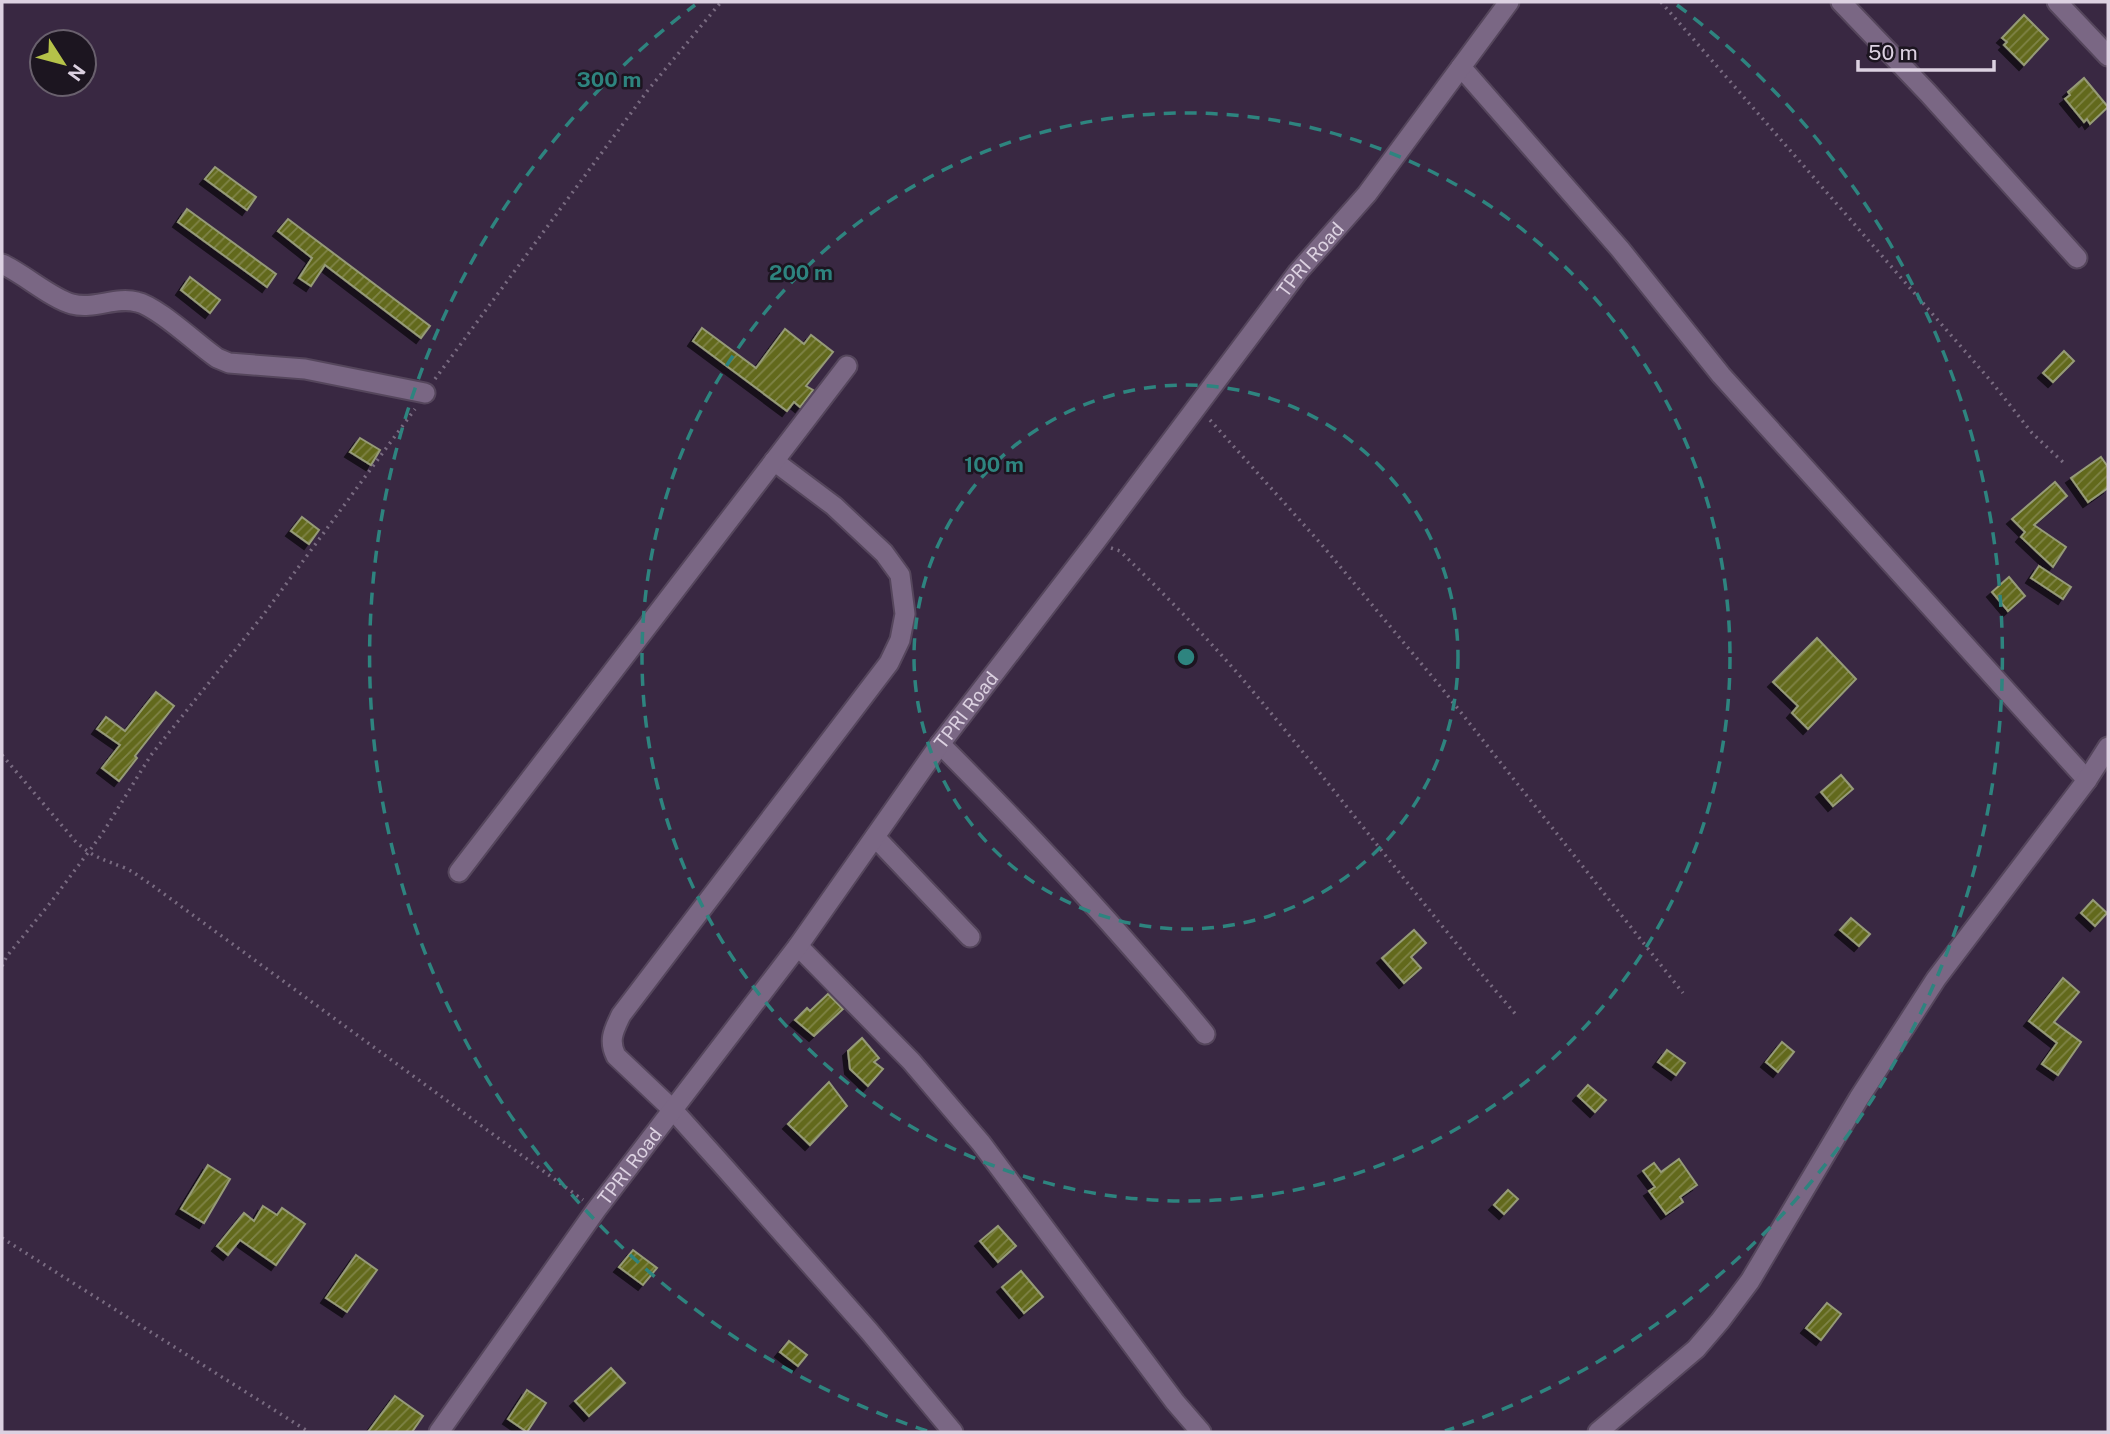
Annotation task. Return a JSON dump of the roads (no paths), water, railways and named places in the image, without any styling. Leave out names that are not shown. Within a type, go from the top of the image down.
[{"type":"street","name":"TPRI Road","points":[[439,1432],[596,1210],[798,946],[940,744],[1298,272],[1367,194],[1509,2]]},
{"type":"street","points":[[1841,2],[1937,103],[2077,258]]},
{"type":"street","points":[[2057,2],[2108,56]]},
{"type":"street","points":[[1461,67],[1620,249],[1721,375],[2087,780]]},
{"type":"street","points":[[2,264],[71,304],[137,301],[151,308],[217,358],[229,363],[305,369],[425,393]]},
{"type":"street","points":[[459,872],[847,366]]},
{"type":"street","points":[[774,461],[834,506],[884,553],[900,575],[905,614],[900,640],[889,663],[621,1015],[611,1036],[611,1047],[616,1056],[673,1110],[869,1331],[953,1432]]},
{"type":"street","points":[[940,744],[1108,920],[1205,1034]]},
{"type":"street","points":[[1598,1432],[1696,1349],[1728,1311],[1750,1281],[1859,1098],[1936,979],[2087,780],[2108,747]]},
{"type":"street","points":[[875,837],[970,937]]},
{"type":"street","points":[[798,946],[911,1061],[981,1143],[1175,1402],[1201,1432]]}]
